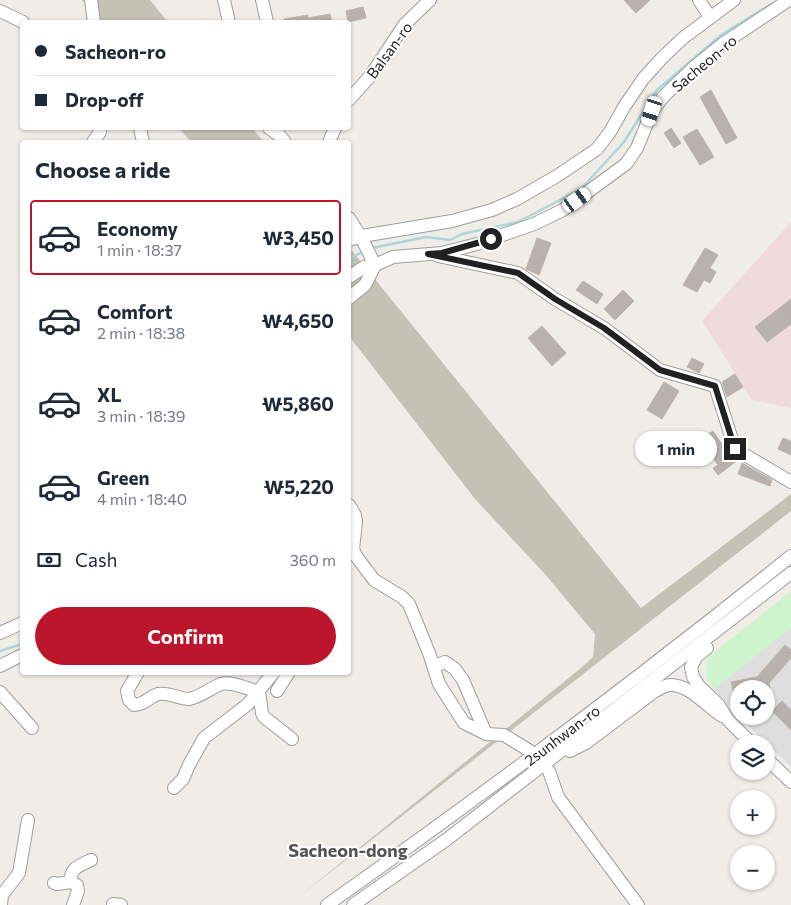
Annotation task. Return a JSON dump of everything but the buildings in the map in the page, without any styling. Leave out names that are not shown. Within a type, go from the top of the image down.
[{"type":"street","points":[[91,0],[94,20]]},
{"type":"street","points":[[224,0],[229,20]]},
{"type":"street","points":[[262,0],[267,20]]},
{"type":"street","name":"Balsan-ro","points":[[351,98],[371,76],[404,24],[430,0]]},
{"type":"street","points":[[699,0],[710,17]]},
{"type":"street","points":[[357,239],[452,221],[492,210],[517,199],[557,176],[597,149],[643,80],[683,38],[734,0]]},
{"type":"street","name":"Sacheon-ro","points":[[351,275],[373,263],[393,257],[442,253],[477,244],[534,224],[563,210],[626,164],[637,148],[652,111],[664,96],[693,68],[724,43],[789,0]]},
{"type":"street","points":[[0,11],[20,21]]},
{"type":"street","points":[[274,130],[283,140]]},
{"type":"street","points":[[351,223],[357,239],[373,263],[365,285],[351,296]]},
{"type":"street","points":[[428,254],[518,273],[555,299],[604,328],[660,370],[715,386],[735,449],[791,482]]},
{"type":"street","points":[[351,511],[356,522],[352,559],[374,580],[402,597],[409,604],[440,684],[464,723],[486,734],[504,735],[530,751]]},
{"type":"street","name":"2sunhwan-ro","points":[[327,905],[435,830],[566,732],[791,556]]},
{"type":"street","points":[[743,735],[728,720],[718,704],[699,686],[693,677],[691,668],[697,656],[791,573]]},
{"type":"street","name":"2sunhwan-ro","points":[[353,905],[545,769],[791,573]]},
{"type":"street","points":[[0,633],[20,624]]},
{"type":"street","points":[[0,666],[20,656]]},
{"type":"street","points":[[434,666],[445,662],[455,669],[463,680],[486,734]]},
{"type":"street","points":[[136,675],[127,691],[129,700],[134,705],[142,704],[158,694],[170,694],[186,699],[196,698],[221,684],[259,692]]},
{"type":"street","points":[[174,788],[184,779],[189,765],[204,738],[248,704],[272,675]]},
{"type":"street","points":[[277,691],[287,675]]},
{"type":"street","points":[[638,905],[558,797],[545,769],[586,743],[655,692],[668,685],[690,690],[709,709],[728,720]]},
{"type":"street","points":[[0,692],[32,728]]},
{"type":"street","points":[[259,692],[264,717],[292,739]]},
{"type":"street","points":[[775,767],[791,782]]},
{"type":"street","points":[[0,905],[2,895],[19,874],[28,820]]},
{"type":"street","points":[[71,882],[71,875],[76,867],[91,860]]},
{"type":"street","points":[[54,882],[57,884],[71,882],[78,888],[73,905]]},
{"type":"shaded area","points":[[82,0],[150,0],[166,20],[100,20]]},
{"type":"shaded area","points":[[181,130],[254,130],[262,140],[189,140]]},
{"type":"shaded area","points":[[791,222],[791,408],[752,400],[702,321]]},
{"type":"shaded area","points":[[351,249],[641,608],[791,494],[791,511],[300,896],[593,657],[595,634],[544,573],[475,499],[351,339]]},
{"type":"shaded area","points":[[791,627],[791,767],[775,752],[775,735],[758,735],[747,725],[775,725],[775,680],[730,680],[730,707],[714,689]]},
{"type":"green space","points":[[791,591],[791,627],[714,689],[706,678],[707,658]]},
{"type":"waterway","points":[[372,248],[426,237],[450,240],[462,234],[518,222],[581,189],[624,142],[657,90],[721,35],[773,3]]},
{"type":"waterway","points":[[351,258],[364,251]]},
{"type":"waterway","points":[[0,651],[20,645]]},
{"type":"district","name":"Sacheon-dong","points":[[348,850]]},
{"type":"route","points":[[491,239],[442,253],[428,254],[518,273],[555,299],[604,328],[660,370],[715,386],[735,449]]}]
